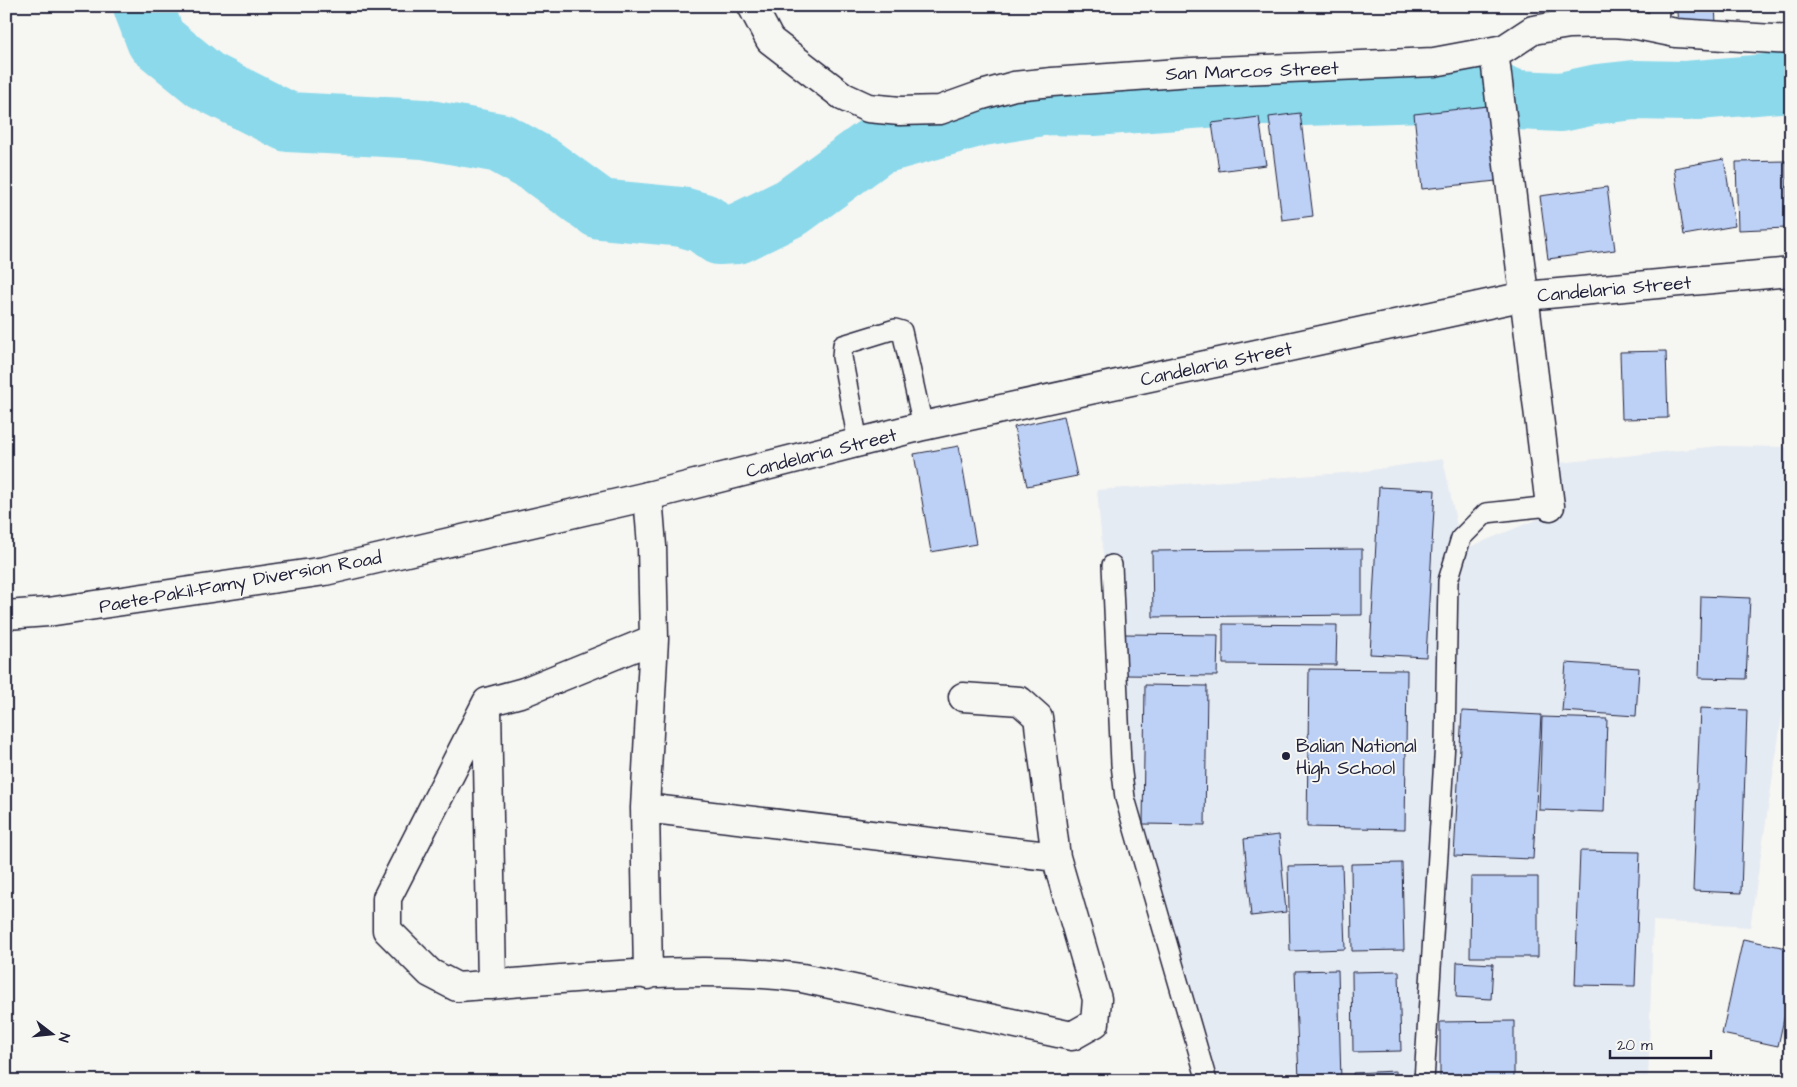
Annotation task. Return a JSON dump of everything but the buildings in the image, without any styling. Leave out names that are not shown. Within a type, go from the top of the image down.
[{"type":"street","name":"San Marcos Street","points":[[752,6],[770,40],[844,96],[868,108],[900,111],[940,110],[1014,86],[1052,82],[1192,72],[1434,62],[1504,49],[1533,30],[1569,24],[1614,23],[1659,18],[1676,33],[1791,40]]},
{"type":"street","points":[[1494,51],[1550,506]]},
{"type":"street","name":"Candelaria Street","points":[[648,496],[923,426],[1525,296],[1791,272]]},
{"type":"street","points":[[648,496],[652,546],[654,639],[645,808],[648,975]]},
{"type":"street","name":"Paete-Pakil-Famy Diversion Road","points":[[6,615],[58,611],[325,571],[648,496]]},
{"type":"street","points":[[654,639],[524,692],[487,702],[387,898],[387,930],[430,973],[457,987],[648,975],[762,972],[802,978],[1072,1036],[1094,1023],[1097,999],[1056,857],[1038,717],[1020,701],[963,697]]},
{"type":"street","points":[[487,702],[492,984]]},
{"type":"street","points":[[645,808],[1056,857]]},
{"type":"lane","points":[[858,442],[842,357],[843,345],[895,329],[902,331],[923,426]]},
{"type":"lane","points":[[1424,1081],[1445,742],[1448,581],[1462,538],[1486,513],[1550,506]]},
{"type":"lane","points":[[1112,565],[1121,764],[1125,798],[1207,1081]]},
{"type":"shaded area","points":[[1719,446],[1791,447],[1790,663],[1750,927],[1653,921],[1648,1081],[1210,1081],[1127,812],[1097,490],[1359,472],[1443,459],[1462,550],[1553,513],[1550,464]]},
{"type":"waterway","points":[[143,6],[156,40],[205,80],[288,122],[424,129],[500,143],[541,166],[600,209],[682,217],[703,223],[719,235],[737,234],[792,207],[877,145],[977,117],[1048,105],[1093,106],[1233,96],[1304,96],[1484,90],[1518,100],[1561,102],[1598,94],[1635,90],[1686,91],[1791,82]]},
{"type":"place","name":"Balian National High School","points":[[1286,756]]}]
